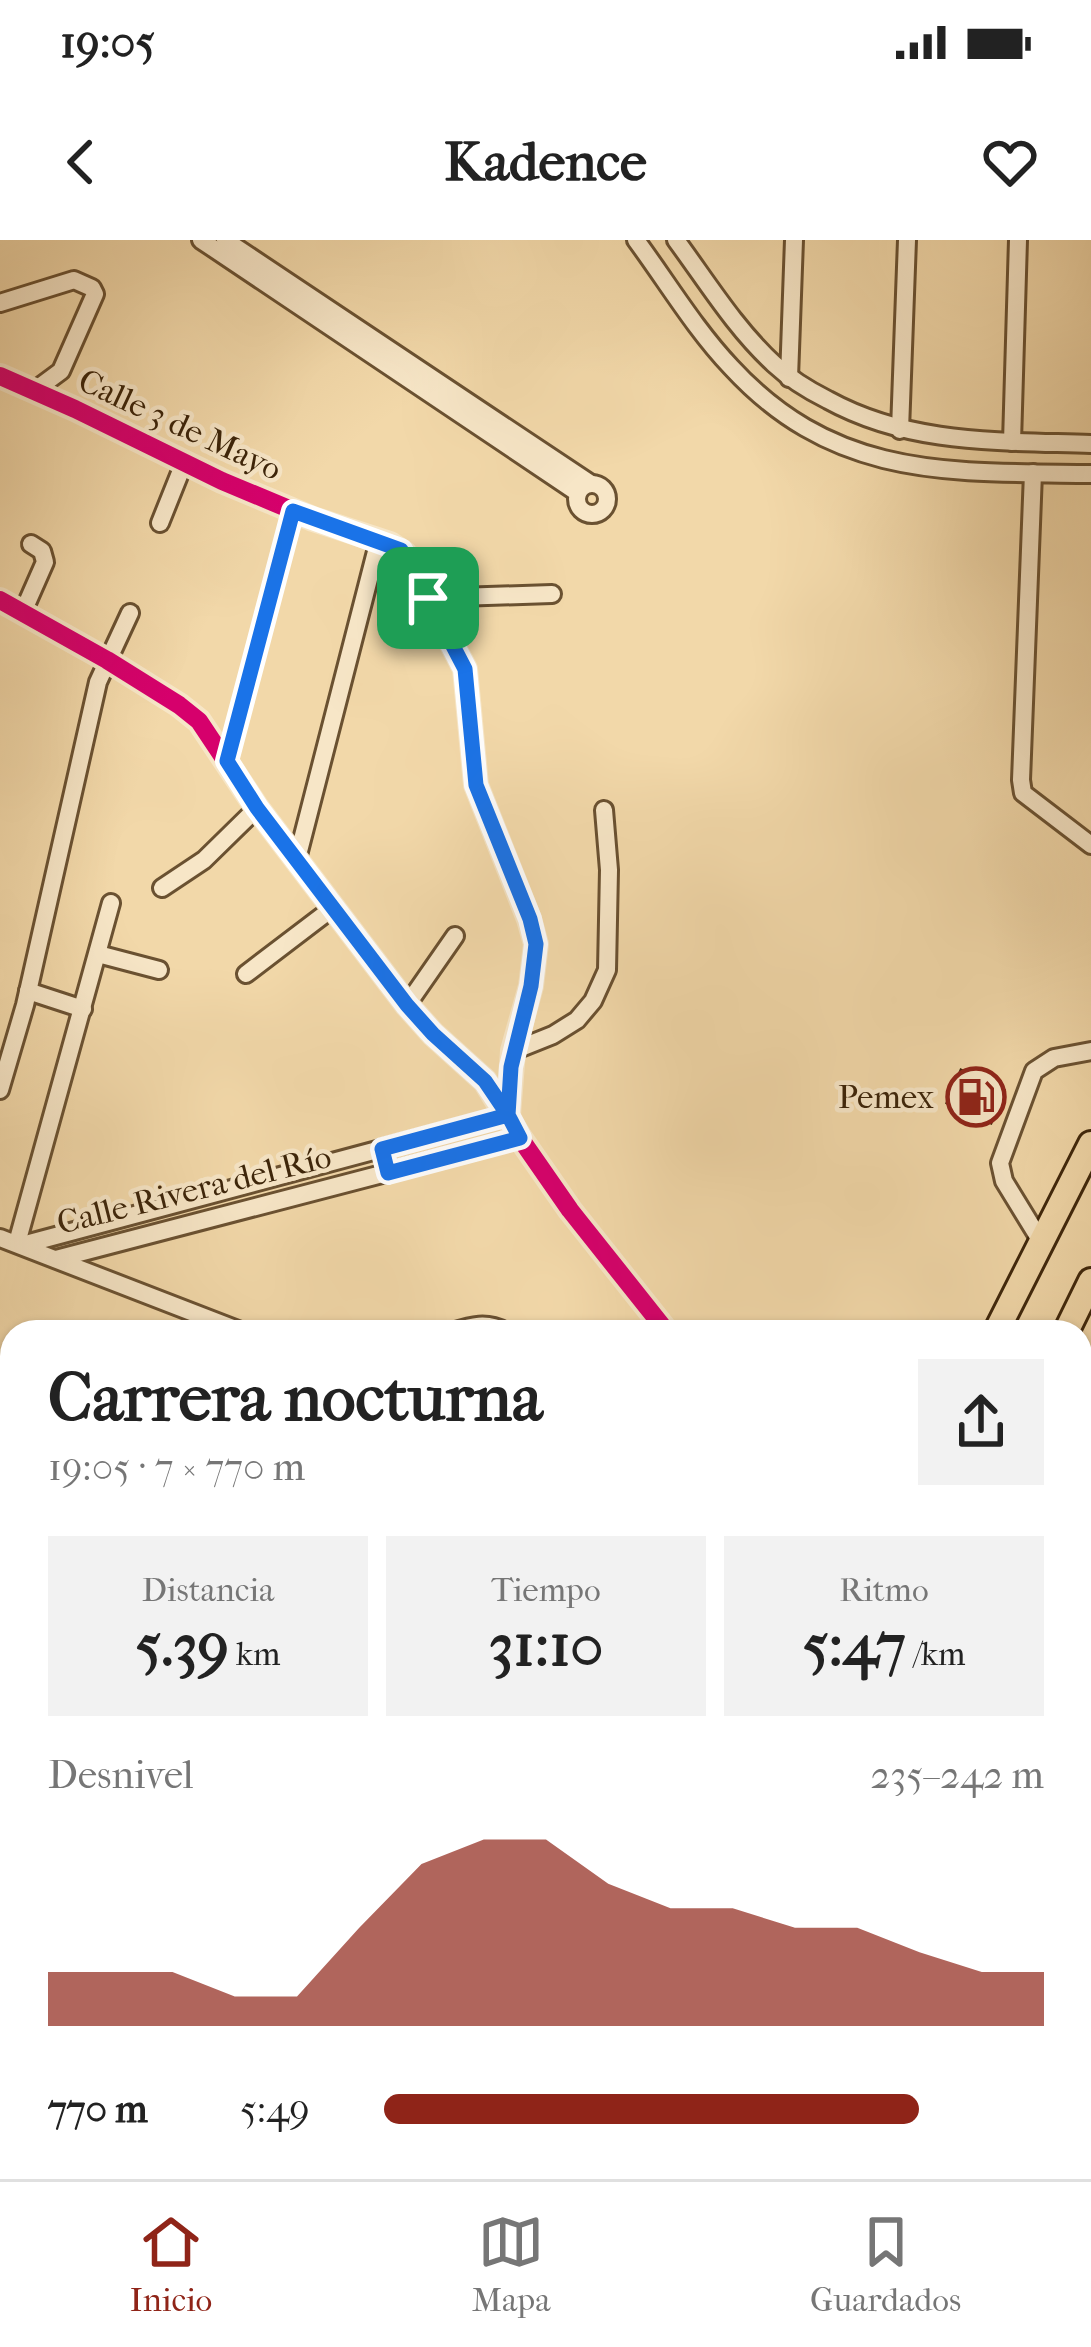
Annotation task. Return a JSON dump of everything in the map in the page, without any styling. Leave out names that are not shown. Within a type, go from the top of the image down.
[{"type":"highway","points":[[1002,1320],[1091,1144]]},
{"type":"highway","points":[[1072,1320],[1091,1281]]},
{"type":"street","points":[[201,240],[584,489],[225,240]]},
{"type":"street","points":[[636,240],[727,362],[752,388],[832,442],[920,468],[1091,474]]},
{"type":"street","points":[[789,378],[794,240]]},
{"type":"street","points":[[900,430],[907,240]]},
{"type":"street","points":[[1012,442],[1018,240]]},
{"type":"street","points":[[655,266],[681,241],[745,334],[789,378],[841,407],[900,430],[961,440],[1091,444]]},
{"type":"street","points":[[669,284],[694,264]]},
{"type":"street","points":[[0,303],[74,280],[95,294],[62,371],[34,391]]},
{"type":"street","name":"Calle 3 de Mayo","points":[[0,376],[293,511],[379,540],[405,554],[465,669],[476,785],[536,944],[531,986],[513,1051],[508,1115]]},
{"type":"street","points":[[1067,443],[1068,474]]},
{"type":"street","points":[[160,523],[184,463]]},
{"type":"street","points":[[1034,473],[1021,780],[1023,793],[1091,845]]},
{"type":"street","points":[[227,761],[293,511]]},
{"type":"street","points":[[297,859],[379,540]]},
{"type":"street","points":[[23,612],[45,562],[42,551],[32,544]]},
{"type":"street","points":[[428,598],[552,594]]},
{"type":"street","points":[[0,600],[107,659],[191,713],[407,1005],[485,1081],[570,1210],[657,1320]]},
{"type":"street","points":[[0,1090],[28,991],[98,682],[130,613]]},
{"type":"street","points":[[162,888],[204,860],[257,808]]},
{"type":"street","points":[[513,1051],[553,1036],[577,1020],[593,1001],[607,970],[609,870],[604,810]]},
{"type":"street","points":[[13,1242],[111,903]]},
{"type":"street","points":[[246,974],[334,907]]},
{"type":"street","points":[[407,1005],[454,936]]},
{"type":"street","points":[[98,954],[159,970]]},
{"type":"street","points":[[28,991],[83,1009]]},
{"type":"street","points":[[1042,1243],[1004,1181],[1000,1163],[1034,1071],[1054,1058],[1091,1051]]},
{"type":"street","name":"Calle Rivera del Río","points":[[13,1242],[216,1194],[508,1115]]},
{"type":"street","name":"Calle Rivera del Río","points":[[13,1242],[56,1259],[520,1138]]},
{"type":"street","points":[[382,1149],[388,1173]]},
{"type":"street","points":[[216,1194],[221,1217]]},
{"type":"street","points":[[56,1259],[195,1320]]},
{"type":"building","name":"Pemex","points":[[961,1070],[1004,1090],[991,1123],[947,1103]]},
{"type":"cycle path","points":[[0,376],[222,481],[313,519],[390,544],[405,554],[465,669],[476,785],[536,944],[531,986],[513,1051],[508,1115]]},
{"type":"cycle path","points":[[0,600],[107,660],[199,721],[257,808],[407,1005],[485,1081],[570,1210],[657,1320]]},
{"type":"place","name":"Pemex","points":[[976,1097]]},
{"type":"route","points":[[428,598],[401,550],[293,511],[227,761],[257,808],[407,1005],[485,1081],[508,1115],[382,1149],[388,1173],[520,1138],[508,1115],[511,1067],[536,959],[533,930],[476,785],[465,669],[428,598]]}]
